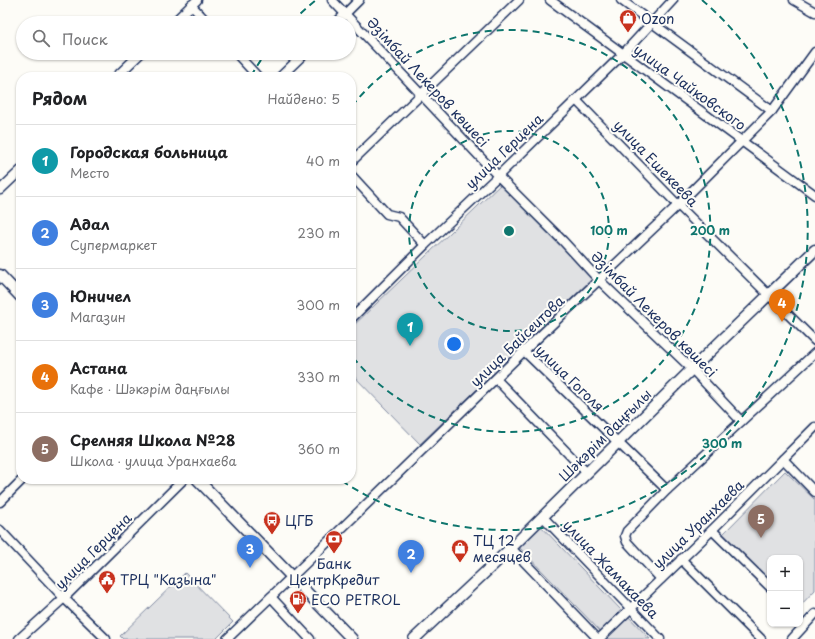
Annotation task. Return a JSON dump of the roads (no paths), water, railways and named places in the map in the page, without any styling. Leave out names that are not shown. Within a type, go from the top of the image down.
[{"type":"main road","name":"Шәкәрім даңғылы","points":[[414,639],[512,548],[692,369],[815,250]]},
{"type":"main road","points":[[0,275],[16,292]]},
{"type":"main road","points":[[202,484],[352,639]]},
{"type":"street","name":"Әзімбай Лекеров көшесі","points":[[332,0],[345,14]]},
{"type":"street","points":[[345,14],[359,0]]},
{"type":"street","points":[[356,157],[519,0]]},
{"type":"street","name":"улица Чайковского","points":[[550,0],[815,195]]},
{"type":"street","points":[[621,0],[772,111]]},
{"type":"street","name":"улица Герцена","points":[[356,314],[425,245],[623,54],[672,0]]},
{"type":"street","points":[[794,0],[815,12]]},
{"type":"street","points":[[180,16],[194,2],[203,16]]},
{"type":"street","name":"Әзімбай Лекеров көшесі","points":[[356,26],[498,176],[563,241],[599,280],[692,369],[741,421]]},
{"type":"street","name":"улица Байсеитова","points":[[227,639],[742,141],[772,111],[815,52]]},
{"type":"street","points":[[121,72],[134,60]]},
{"type":"street","points":[[242,60],[253,72]]},
{"type":"street","points":[[285,72],[298,60]]},
{"type":"street","name":"улица Ешекеева","points":[[576,100],[815,341]]},
{"type":"street","points":[[0,190],[16,175]]},
{"type":"street","points":[[356,180],[387,214],[399,217],[425,245]]},
{"type":"street","name":"улица Гоголя","points":[[524,351],[667,490]]},
{"type":"street","points":[[661,579],[627,542],[625,536],[626,531],[667,490],[815,353]]},
{"type":"street","points":[[496,379],[587,473]]},
{"type":"street","name":"улица Уранхаева","points":[[599,639],[712,530],[815,427]]},
{"type":"street","points":[[783,459],[815,492]]},
{"type":"street","points":[[0,502],[18,484]]},
{"type":"street","name":"улица Герцена","points":[[19,639],[64,598],[179,484]]},
{"type":"street","name":"улица Жамакаева","points":[[543,517],[660,639]]},
{"type":"street","points":[[0,530],[64,598],[106,639]]},
{"type":"street","points":[[712,530],[767,585]]},
{"type":"street","points":[[512,548],[599,639]]},
{"type":"street","points":[[681,559],[761,639]]},
{"type":"street","points":[[271,598],[310,639]]},
{"type":"street","points":[[792,639],[815,614]]},
{"type":"street","points":[[803,620],[806,623]]},
{"type":"place","name":"Ozon","points":[[628,33]]},
{"type":"place","name":"Астана","points":[[782,322]]},
{"type":"place","name":"Городская больница","points":[[410,346]]},
{"type":"place","name":"ЦГБ","points":[[272,535]]},
{"type":"place","name":"Срелняя Школа №28","points":[[761,538]]},
{"type":"place","name":"Банк ЦентрКредит","points":[[334,554]]},
{"type":"place","name":"ТЦ 12 месяцев","points":[[460,563]]},
{"type":"place","name":"Юничел","points":[[250,568]]},
{"type":"place","name":"Адал","points":[[411,573]]},
{"type":"place","name":"ТРЦ \"Казына\"","points":[[107,594]]},
{"type":"place","name":"ECO PETROL","points":[[298,614]]}]
